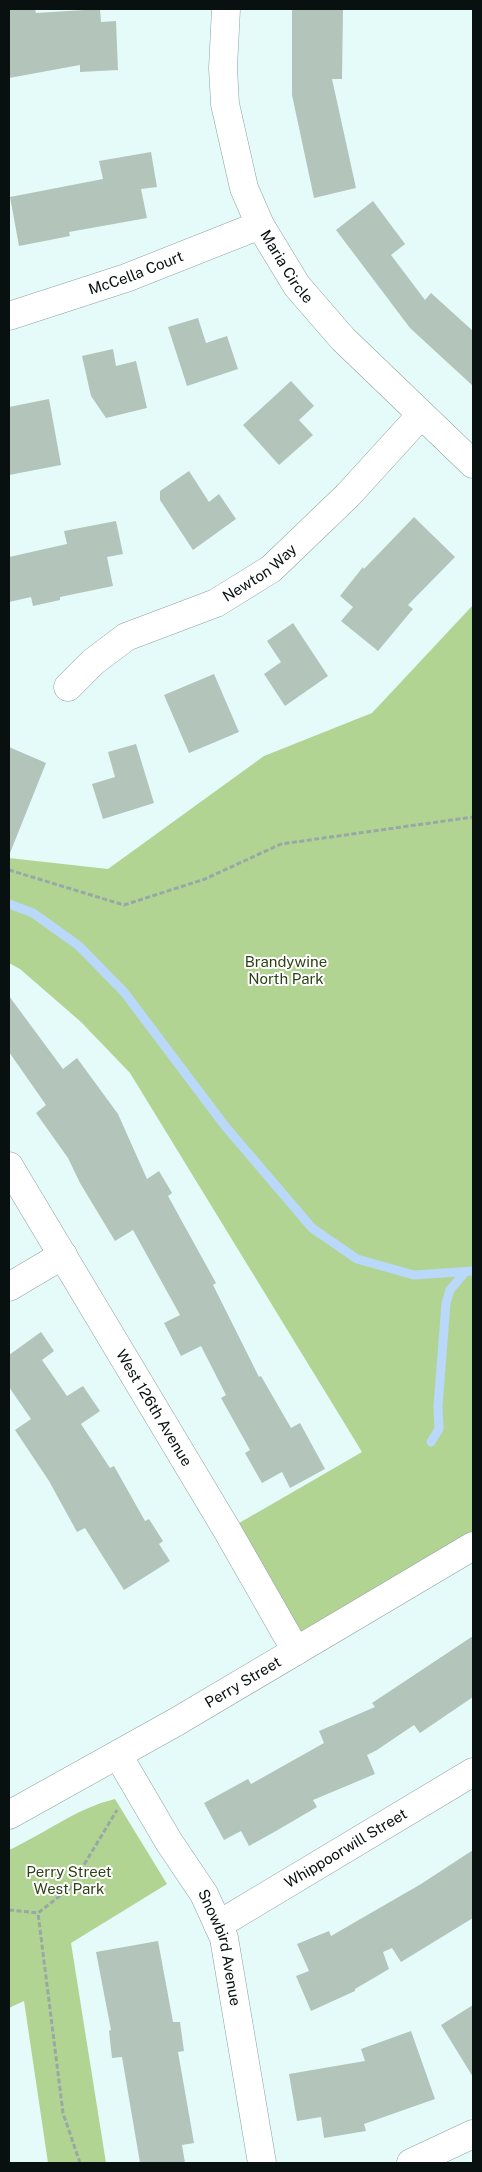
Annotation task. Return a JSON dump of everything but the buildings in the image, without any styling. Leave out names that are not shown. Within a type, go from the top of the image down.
[{"type":"street","name":"Maria Circle","points":[[226,9],[223,68],[225,104],[244,188],[260,225],[297,286],[343,339],[473,464]]},
{"type":"street","name":"McCella Court","points":[[9,316],[126,278],[260,225]]},
{"type":"street","name":"Newton Way","points":[[68,687],[93,662],[126,638],[216,603],[271,569],[348,495],[421,415]]},
{"type":"street","name":"West 126th Avenue","points":[[9,1166],[64,1255],[256,1579],[296,1651]]},
{"type":"street","points":[[9,1287],[64,1255]]},
{"type":"street","name":"Perry Street","points":[[9,1815],[118,1755],[473,1546]]},
{"type":"street","name":"Snowbird Avenue","points":[[118,1755],[204,1894],[218,1925],[226,1948],[262,2163]]},
{"type":"street","name":"Whippoorwill Street","points":[[218,1925],[473,1772]]},
{"type":"street","points":[[411,2163],[473,2134]]},
{"type":"path","points":[[9,870],[124,905],[205,879],[281,844],[473,816]]},
{"type":"path","points":[[9,1910],[38,1913],[70,1888],[134,1782]]},
{"type":"path","points":[[38,1913],[63,2113],[80,2163]]},
{"type":"green space","name":"Brandywine North Park","points":[[473,605],[473,1546],[296,1651],[227,1530],[362,1452],[130,1073],[81,1022],[20,969],[9,963],[9,858],[108,869],[264,756],[372,713]]},
{"type":"green space","name":"Perry Street West Park","points":[[115,1799],[167,1884],[71,1943],[106,2163],[48,2163],[24,2001],[9,2008],[9,1850],[74,1815]]},
{"type":"waterway","points":[[9,904],[33,913],[79,946],[124,992],[225,1126],[312,1228],[357,1259],[414,1275],[473,1271]]},
{"type":"waterway","points":[[431,1442],[439,1429],[438,1406],[446,1303],[450,1290],[465,1272]]}]
